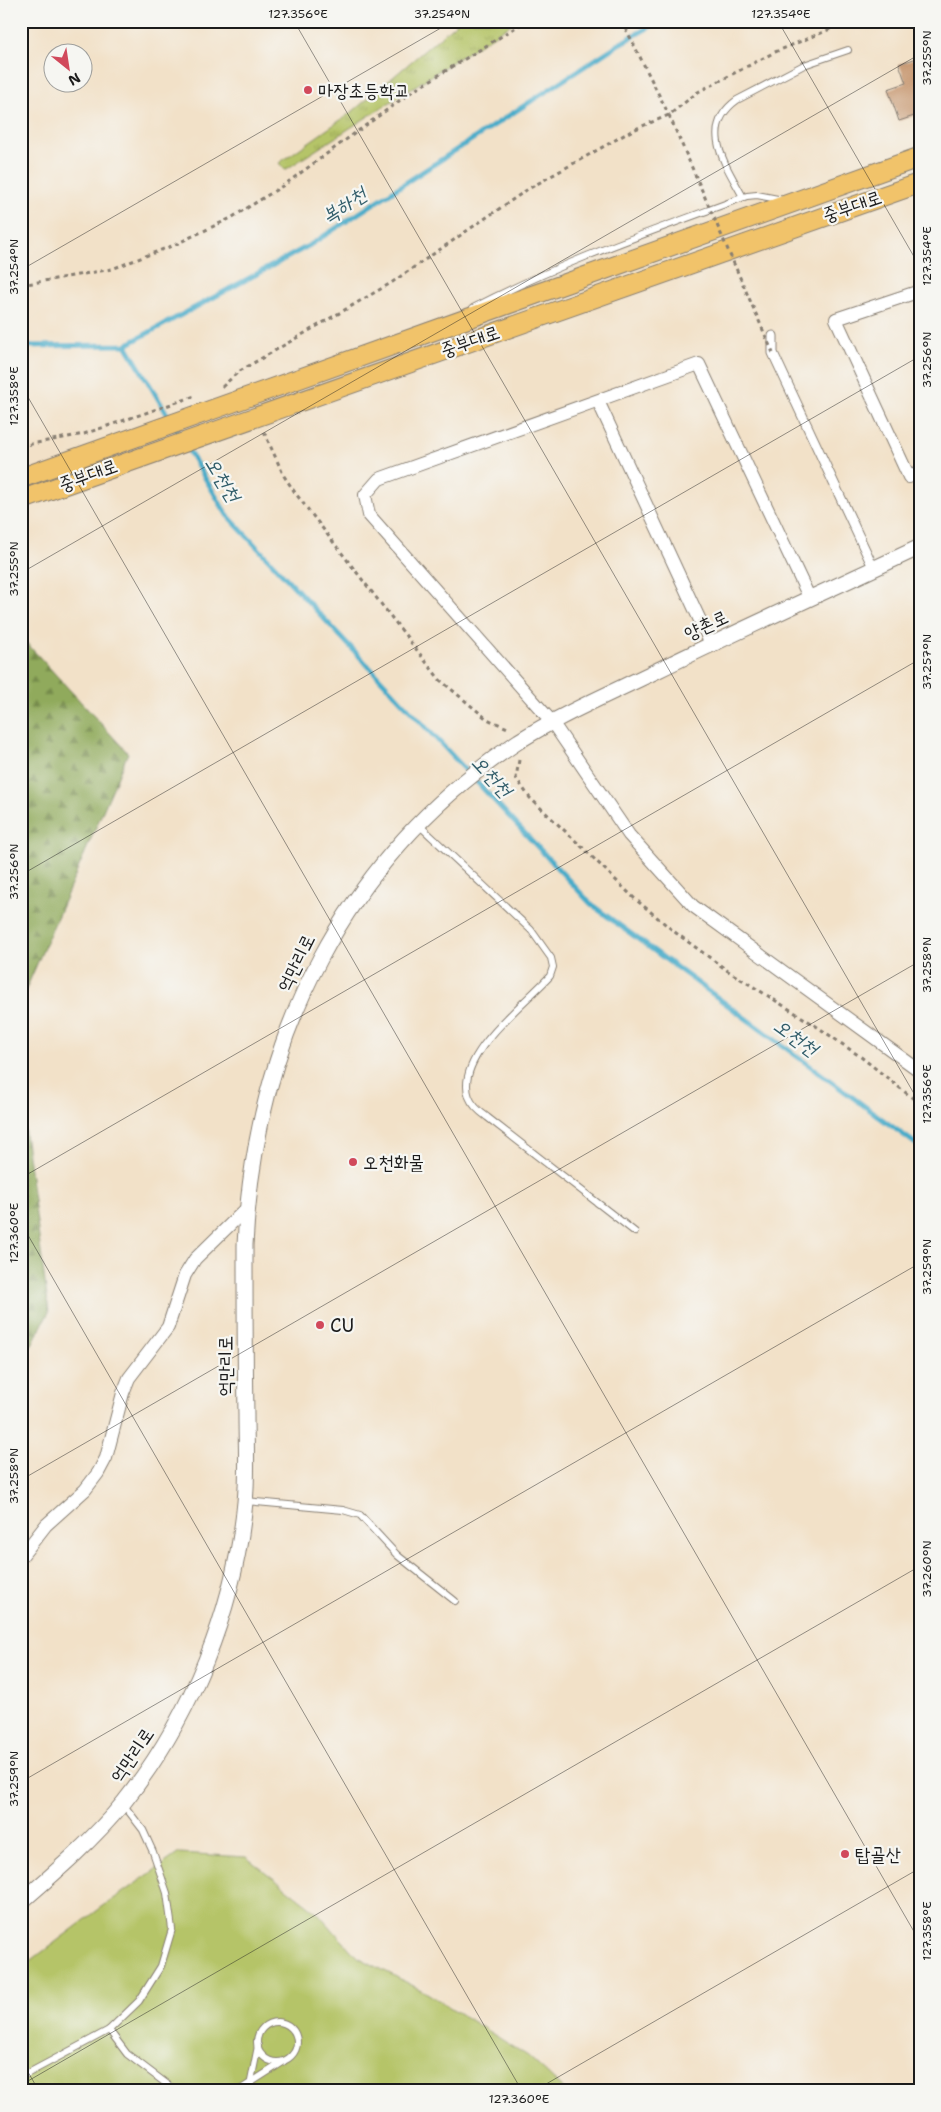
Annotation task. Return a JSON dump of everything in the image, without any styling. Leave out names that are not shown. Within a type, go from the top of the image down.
[{"type":"main road","name":"중부대로","points":[[21,478],[80,456],[219,398],[418,337],[920,157]]},
{"type":"main road","name":"중부대로","points":[[21,500],[249,418],[920,183]]},
{"type":"street","points":[[920,291],[836,319],[909,476],[920,471]]},
{"type":"street","points":[[773,336],[774,353],[874,569]]},
{"type":"street","points":[[810,599],[699,364],[379,479],[365,495],[369,515],[552,722],[630,835],[693,906],[920,1071]]},
{"type":"street","points":[[598,400],[711,644]]},
{"type":"street","name":"양촌로","points":[[432,809],[484,766],[552,722],[711,644],[920,547]]},
{"type":"street","name":"억만리로","points":[[21,1902],[87,1842],[123,1804],[165,1744],[203,1668],[230,1583],[246,1501],[245,1297],[247,1208],[270,1088],[282,1044],[309,978],[328,942],[363,889],[432,809]]},
{"type":"street","points":[[21,1557],[46,1525],[85,1490],[98,1472],[106,1458],[123,1393],[129,1378],[168,1326],[185,1276],[195,1259],[247,1208]]},
{"type":"lane","points":[[743,197],[718,145],[716,133],[719,122],[728,106],[804,65],[848,50]]},
{"type":"lane","points":[[418,337],[504,292],[621,242],[743,197],[757,195],[786,200],[809,197]]},
{"type":"lane","points":[[418,824],[527,925],[551,958],[550,976],[488,1040],[475,1059],[468,1073],[467,1086],[470,1098],[487,1117],[635,1232]]},
{"type":"lane","points":[[246,1501],[343,1510],[360,1515],[398,1555],[455,1601]]},
{"type":"lane","points":[[21,2077],[109,2030],[139,2001],[161,1966],[172,1929],[167,1893],[153,1852],[142,1830],[123,1804]]},
{"type":"lane","points":[[238,2091],[288,2059],[296,2049],[297,2042],[293,2030],[285,2024],[275,2022],[263,2029],[259,2034],[251,2082]]},
{"type":"lane","points":[[109,2030],[127,2054],[176,2091]]},
{"type":"lane","points":[[258,2046],[260,2052],[269,2060],[275,2062],[288,2059]]},
{"type":"path","points":[[21,285],[112,269],[174,245],[231,218],[284,185],[410,93],[526,21]]},
{"type":"path","points":[[622,21],[669,115],[774,353]]},
{"type":"path","points":[[219,398],[224,386],[238,372],[391,283],[528,189],[633,130],[669,115],[698,92],[715,83],[775,52],[850,21]]},
{"type":"path","points":[[21,446],[84,434],[196,396]]},
{"type":"path","points":[[249,418],[296,494],[440,680],[487,719],[510,729],[517,743],[516,778],[530,798],[634,898],[728,971],[813,1024],[861,1058],[920,1104]]},
{"type":"green space","points":[[459,21],[516,21],[285,170],[279,163],[352,112]]},
{"type":"green space","points":[[21,637],[128,753],[21,1001]]},
{"type":"green space","points":[[21,1103],[49,1312],[21,1365]]},
{"type":"green space","points":[[179,1853],[246,1857],[318,1913],[356,1956],[427,1993],[528,2056],[566,2091],[21,2091],[21,1968],[102,1907]]},
{"type":"building","points":[[920,57],[920,114],[899,121],[888,89],[906,83],[899,64]]},
{"type":"waterway","name":"복하천","points":[[21,346],[126,345],[310,245],[619,44],[660,21]]},
{"type":"waterway","name":"오천천","points":[[126,345],[182,439]]},
{"type":"waterway","name":"오천천","points":[[186,446],[227,515],[592,905],[920,1147]]},
{"type":"place","name":"마장초등학교","points":[[308,90]]},
{"type":"place","name":"오천화물","points":[[353,1162]]},
{"type":"place","name":"CU","points":[[320,1325]]},
{"type":"place","name":"탑골산","points":[[845,1854]]}]
